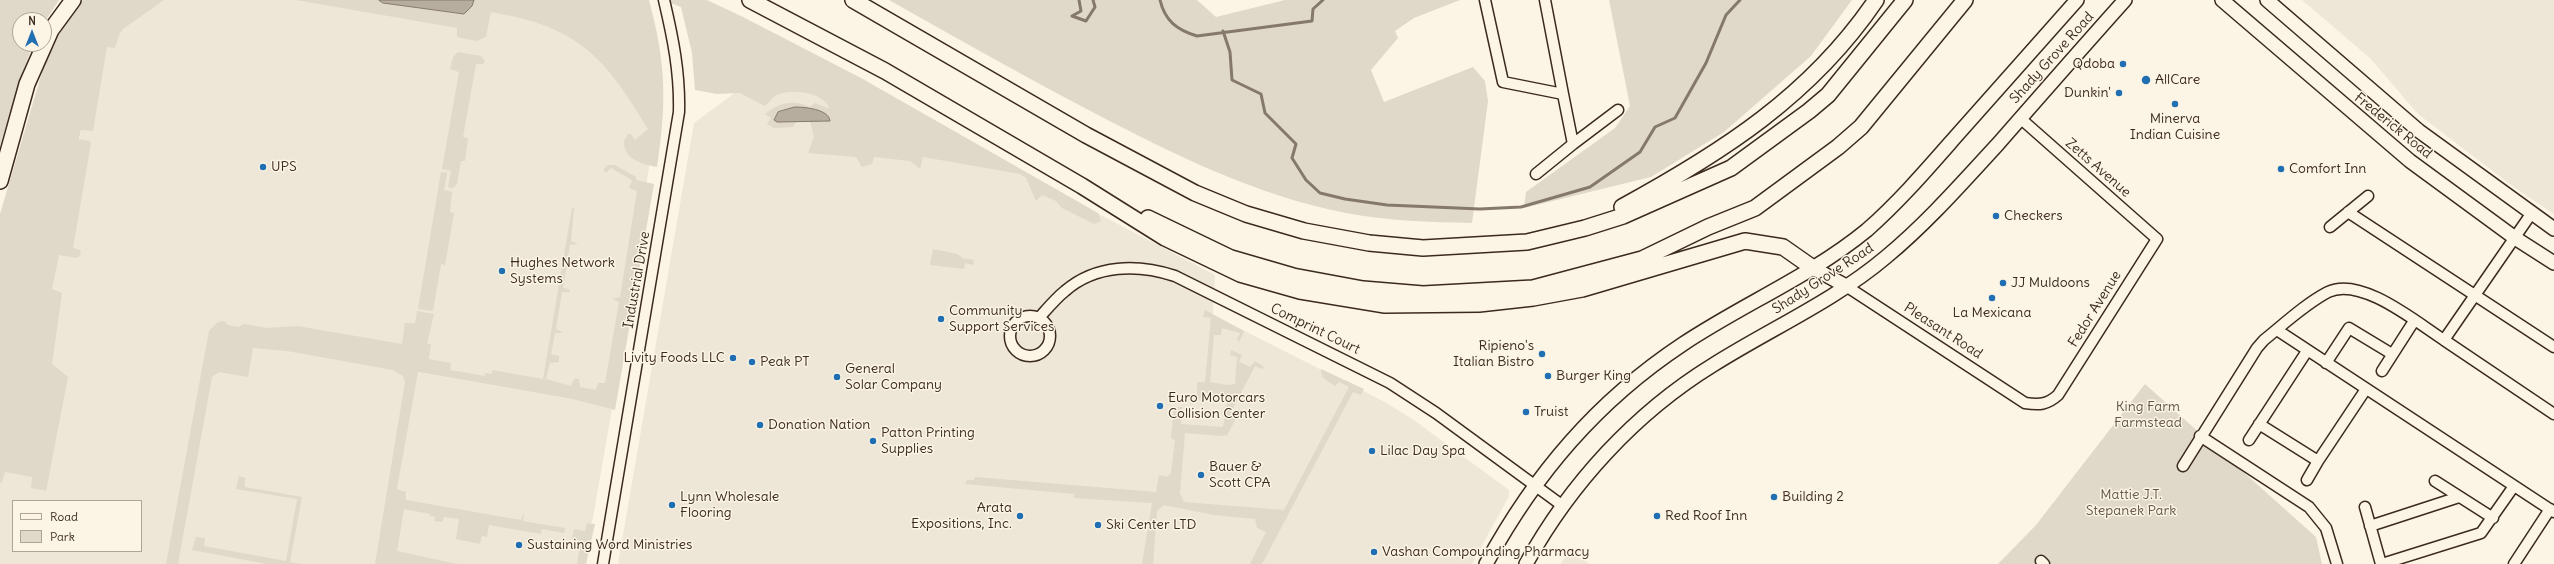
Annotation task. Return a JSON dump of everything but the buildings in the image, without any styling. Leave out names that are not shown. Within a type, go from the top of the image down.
[{"type":"highway","points":[[0,181],[27,84],[51,30],[73,0]]},
{"type":"highway","points":[[750,0],[885,70],[1082,186],[1165,238],[1240,274],[1300,291],[1385,305],[1479,304],[1533,298],[1582,289],[1745,241],[1783,247],[1813,268]]},
{"type":"highway","points":[[853,0],[1086,135],[1195,193],[1246,214],[1319,234],[1369,243],[1423,248],[1527,242],[1585,228],[1630,213],[1731,168],[1828,95],[1905,0]]},
{"type":"highway","points":[[1585,228],[1691,169],[1763,121],[1809,79],[1876,0]]},
{"type":"highway","points":[[1082,186],[1231,258],[1293,276],[1363,289],[1423,294],[1533,288],[1642,259],[1755,208],[1838,147],[1861,127],[1966,0]]},
{"type":"main road","name":"Shady Grove Road","points":[[1486,564],[1519,506],[1576,433],[1625,387],[1683,344],[1813,268],[1867,230],[1912,186],[2077,0]]},
{"type":"main road","name":"Shady Grove Road","points":[[1526,564],[1563,506],[1602,457],[1647,412],[1713,364],[1846,286],[1886,257],[1933,214],[2125,0]]},
{"type":"main road","name":"Frederick Road","points":[[2222,0],[2410,161],[2515,238],[2554,263]]},
{"type":"main road","name":"Frederick Road","points":[[2267,0],[2419,131],[2531,214],[2554,229]]},
{"type":"main road","name":"Pleasant Road","points":[[1813,268],[1846,286]]},
{"type":"street","points":[[1485,0],[1503,82],[1563,94]]},
{"type":"street","points":[[1545,0],[1573,144]]},
{"type":"street","name":"Industrial Drive","points":[[603,564],[679,112],[677,61],[664,1]]},
{"type":"street","points":[[1536,174],[1618,110]]},
{"type":"street","name":"Zetts Avenue","points":[[2020,118],[2157,238]]},
{"type":"street","points":[[2330,227],[2368,196]]},
{"type":"street","points":[[2348,212],[2554,347]]},
{"type":"street","points":[[2444,340],[2531,214]]},
{"type":"street","name":"Fedor Avenue","points":[[2058,395],[2157,238]]},
{"type":"street","name":"Comprint Court","points":[[1039,318],[1064,291],[1097,273],[1132,267],[1160,271],[1175,276],[1390,383],[1535,484],[1563,506]]},
{"type":"street","name":"Pleasant Road","points":[[1846,286],[2025,403],[2038,405],[2050,403],[2058,395]]},
{"type":"street","points":[[2183,466],[2200,436],[2257,348],[2276,330],[2324,294],[2347,288],[2366,292],[2414,321],[2554,414]]},
{"type":"street","points":[[1023,317],[1039,318],[1044,321],[1050,332],[1049,344],[1042,353],[1030,356],[1024,355],[1012,344],[1010,335],[1012,327],[1023,317]]},
{"type":"street","points":[[2382,371],[2414,321]]},
{"type":"street","points":[[2326,363],[2349,328],[2392,354]]},
{"type":"street","points":[[2276,330],[2552,510],[2514,564]]},
{"type":"street","points":[[2249,440],[2307,350]]},
{"type":"street","points":[[2307,480],[2366,389]]},
{"type":"street","points":[[2259,424],[2318,461]]},
{"type":"street","points":[[2200,436],[2309,507],[2326,528],[2337,564]]},
{"type":"street","points":[[2435,481],[2493,518]]},
{"type":"street","points":[[2365,507],[2382,564],[2474,537],[2486,529],[2514,486]]},
{"type":"street","points":[[2370,526],[2460,497]]},
{"type":"shaded area","points":[[157,0],[348,0],[470,21],[490,6],[559,22],[608,60],[656,127],[609,400],[414,366],[391,497],[406,500],[407,494],[404,491],[397,490],[417,372],[572,399],[612,409],[592,523],[588,523],[585,564],[0,564],[0,462],[48,310],[98,39]]},
{"type":"shaded area","points":[[379,0],[474,0],[472,6],[464,14],[383,3]]},
{"type":"shaded area","points":[[2302,0],[2554,0],[2554,214],[2515,188],[2418,114],[2370,58]]},
{"type":"shaded area","points":[[790,52],[1215,275],[1213,315],[1381,400],[1411,418],[1509,490],[1509,496],[1472,564],[618,564],[694,123]]},
{"type":"shaded area","points":[[795,107],[810,108],[821,111],[829,117],[830,121],[777,122],[774,120],[778,112]]},
{"type":"shaded area","points":[[1567,552],[1590,564],[1561,564]]},
{"type":"green space","points":[[0,0],[59,0],[51,12],[12,12],[12,52],[30,52],[20,79],[0,146]]},
{"type":"green space","points":[[83,0],[164,0],[123,29],[119,35],[115,48],[107,47],[93,131],[81,130],[79,139],[89,141],[91,143],[73,248],[80,250],[81,254],[77,258],[59,255],[52,289],[62,293],[52,364],[68,377],[46,491],[31,488],[32,477],[5,472],[2,482],[0,483],[0,214],[43,69],[62,29]]},
{"type":"green space","points":[[296,0],[379,0],[383,3],[464,14],[472,6],[474,0],[649,0],[659,44],[663,83],[662,122],[657,167],[634,160],[627,152],[624,141],[628,134],[631,134],[635,140],[648,129],[617,82],[602,64],[586,49],[568,36],[546,26],[521,18],[491,12],[486,37],[476,41],[457,37],[457,28]]},
{"type":"green space","points":[[663,0],[707,0],[743,17],[861,78],[1098,213],[1101,221],[1094,224],[1062,208],[1056,201],[1042,195],[1036,201],[1026,178],[1020,174],[923,157],[920,169],[910,161],[874,157],[872,164],[862,167],[856,157],[808,153],[814,137],[810,121],[825,122],[831,119],[790,121],[797,121],[793,127],[774,128],[767,124],[771,118],[765,114],[775,107],[786,103],[798,103],[810,107],[815,103],[830,109],[826,103],[815,95],[792,92],[773,97],[765,106],[740,93],[717,94],[695,90],[692,53],[681,7]]},
{"type":"green space","points":[[889,0],[1197,0],[1216,17],[1285,0],[1460,0],[1414,18],[1395,31],[1398,38],[1371,70],[1384,102],[1473,67],[1485,81],[1488,101],[1472,223],[1409,221],[1362,216],[1313,206],[1250,185],[1188,160],[1071,101]]},
{"type":"green space","points":[[1609,0],[1852,0],[1811,56],[1724,132],[1651,177],[1524,208],[1526,192],[1615,128],[1630,106]]},
{"type":"green space","points":[[458,52],[481,56],[485,61],[483,64],[476,64],[463,137],[468,138],[465,161],[461,161],[457,184],[453,188],[448,187],[451,171],[442,169],[459,72],[450,69],[453,57]]},
{"type":"green space","points":[[608,165],[615,165],[636,177],[636,180],[654,184],[615,410],[572,399],[418,372],[397,489],[406,492],[406,500],[521,520],[524,513],[523,521],[565,528],[564,533],[542,529],[541,534],[489,525],[487,537],[482,536],[480,544],[456,539],[459,519],[444,517],[442,522],[434,521],[435,517],[430,516],[430,514],[404,509],[397,551],[457,564],[375,564],[405,382],[403,376],[393,370],[287,351],[253,348],[248,377],[219,372],[212,377],[178,564],[166,564],[209,331],[218,322],[224,321],[228,325],[239,327],[243,324],[268,328],[297,326],[402,344],[405,323],[415,323],[417,311],[434,314],[427,344],[431,344],[429,359],[451,363],[450,370],[485,376],[485,373],[492,374],[492,370],[543,379],[572,208],[574,208],[571,241],[578,244],[570,245],[563,288],[569,289],[570,292],[562,292],[556,329],[563,333],[555,333],[551,354],[559,356],[559,362],[550,363],[546,379],[571,386],[574,379],[579,379],[580,387],[596,390],[598,383],[605,383],[619,302],[612,299],[620,297],[637,191],[629,188],[632,180],[611,168],[605,173],[604,169]]},
{"type":"green space","points":[[441,172],[447,173],[444,190],[452,192],[450,212],[454,213],[445,265],[441,264],[433,311],[418,309]]},
{"type":"green space","points":[[933,249],[957,254],[963,258],[974,260],[973,265],[965,263],[964,269],[930,265]]},
{"type":"green space","points":[[1205,310],[1244,331],[1239,342],[1237,339],[1240,333],[1222,328],[1221,335],[1214,335],[1210,382],[1227,385],[1235,384],[1237,357],[1230,355],[1231,350],[1242,355],[1239,362],[1250,367],[1255,361],[1264,367],[1262,369],[1255,366],[1230,414],[1236,419],[1227,435],[1222,436],[1185,433],[1180,493],[1184,502],[1284,510],[1349,387],[1339,382],[1335,386],[1327,381],[1322,375],[1321,369],[1364,389],[1361,395],[1353,392],[1262,564],[1250,564],[1266,532],[1257,528],[1255,519],[1214,515],[1164,505],[1157,511],[1153,564],[1142,564],[1152,503],[1074,498],[1074,494],[965,484],[967,480],[974,480],[975,477],[1156,492],[1159,475],[1167,477],[1171,473],[1175,440],[1171,438],[1174,407],[1182,407],[1181,424],[1223,427],[1227,403],[1225,395],[1202,392],[1200,400],[1197,399],[1197,382],[1205,382],[1211,318],[1203,317]]},
{"type":"green space","name":"Mattie J.T. Stepanek Park","points":[[2145,384],[2316,537],[2322,564],[1998,564],[2036,525]]},
{"type":"green space","points":[[239,476],[245,478],[245,487],[302,497],[290,562],[302,564],[267,564],[192,550],[196,537],[205,538],[204,546],[286,561],[297,499],[236,489]]},
{"type":"green space","points":[[587,523],[595,524],[586,564],[577,564],[581,541],[572,539],[574,529],[585,531]]},
{"type":"waterway","points":[[1079,0],[1081,11],[1072,16],[1086,21],[1095,7],[1093,0]]},
{"type":"waterway","points":[[1160,0],[1165,14],[1173,24],[1183,31],[1197,36],[1312,21],[1313,9],[1323,0]]},
{"type":"waterway","points":[[1223,31],[1230,52],[1232,80],[1261,94],[1265,113],[1296,144],[1292,158],[1306,180],[1320,193],[1345,199],[1387,205],[1480,209],[1521,207],[1590,187],[1640,152],[1655,127],[1675,118],[1706,63],[1726,15],[1740,0]]},
{"type":"place","name":"Qdoba","points":[[2123,64]]},
{"type":"place","name":"AllCare","points":[[2146,80]]},
{"type":"place","name":"Dunkin'","points":[[2119,93]]},
{"type":"place","name":"Minerva Indian Cuisine","points":[[2175,104]]},
{"type":"place","name":"UPS","points":[[263,167]]},
{"type":"place","name":"Comfort Inn","points":[[2281,169]]},
{"type":"place","name":"Checkers","points":[[1996,216]]},
{"type":"place","name":"Hughes Network Systems","points":[[502,271]]},
{"type":"place","name":"JJ Muldoons","points":[[2003,283]]},
{"type":"place","name":"La Mexicana","points":[[1992,298]]},
{"type":"place","name":"Community Support Services","points":[[941,319]]},
{"type":"place","name":"Ripieno's Italian Bistro","points":[[1542,354]]},
{"type":"place","name":"Livity Foods LLC","points":[[733,358]]},
{"type":"place","name":"Peak PT","points":[[752,362]]},
{"type":"place","name":"Burger King","points":[[1548,376]]},
{"type":"place","name":"General Solar Company","points":[[837,377]]},
{"type":"place","name":"Euro Motorcars Collision Center","points":[[1160,406]]},
{"type":"place","name":"Truist","points":[[1526,412]]},
{"type":"place","name":"Donation Nation","points":[[760,425]]},
{"type":"place","name":"Patton Printing Supplies","points":[[873,441]]},
{"type":"place","name":"Lilac Day Spa","points":[[1372,451]]},
{"type":"place","name":"Bauer & Scott CPA","points":[[1201,475]]},
{"type":"place","name":"Building 2","points":[[1774,497]]},
{"type":"place","name":"Lynn Wholesale Flooring","points":[[672,505]]},
{"type":"place","name":"Arata Expositions, Inc.","points":[[1020,516]]},
{"type":"place","name":"Red Roof Inn","points":[[1657,516]]},
{"type":"place","name":"Ski Center LTD","points":[[1098,525]]},
{"type":"place","name":"Sustaining Word Ministries","points":[[519,545]]},
{"type":"place","name":"Vashan Compounding Pharmacy","points":[[1374,552]]},
{"type":"park label","name":"King Farm Farmstead","points":[[2148,416]]}]
